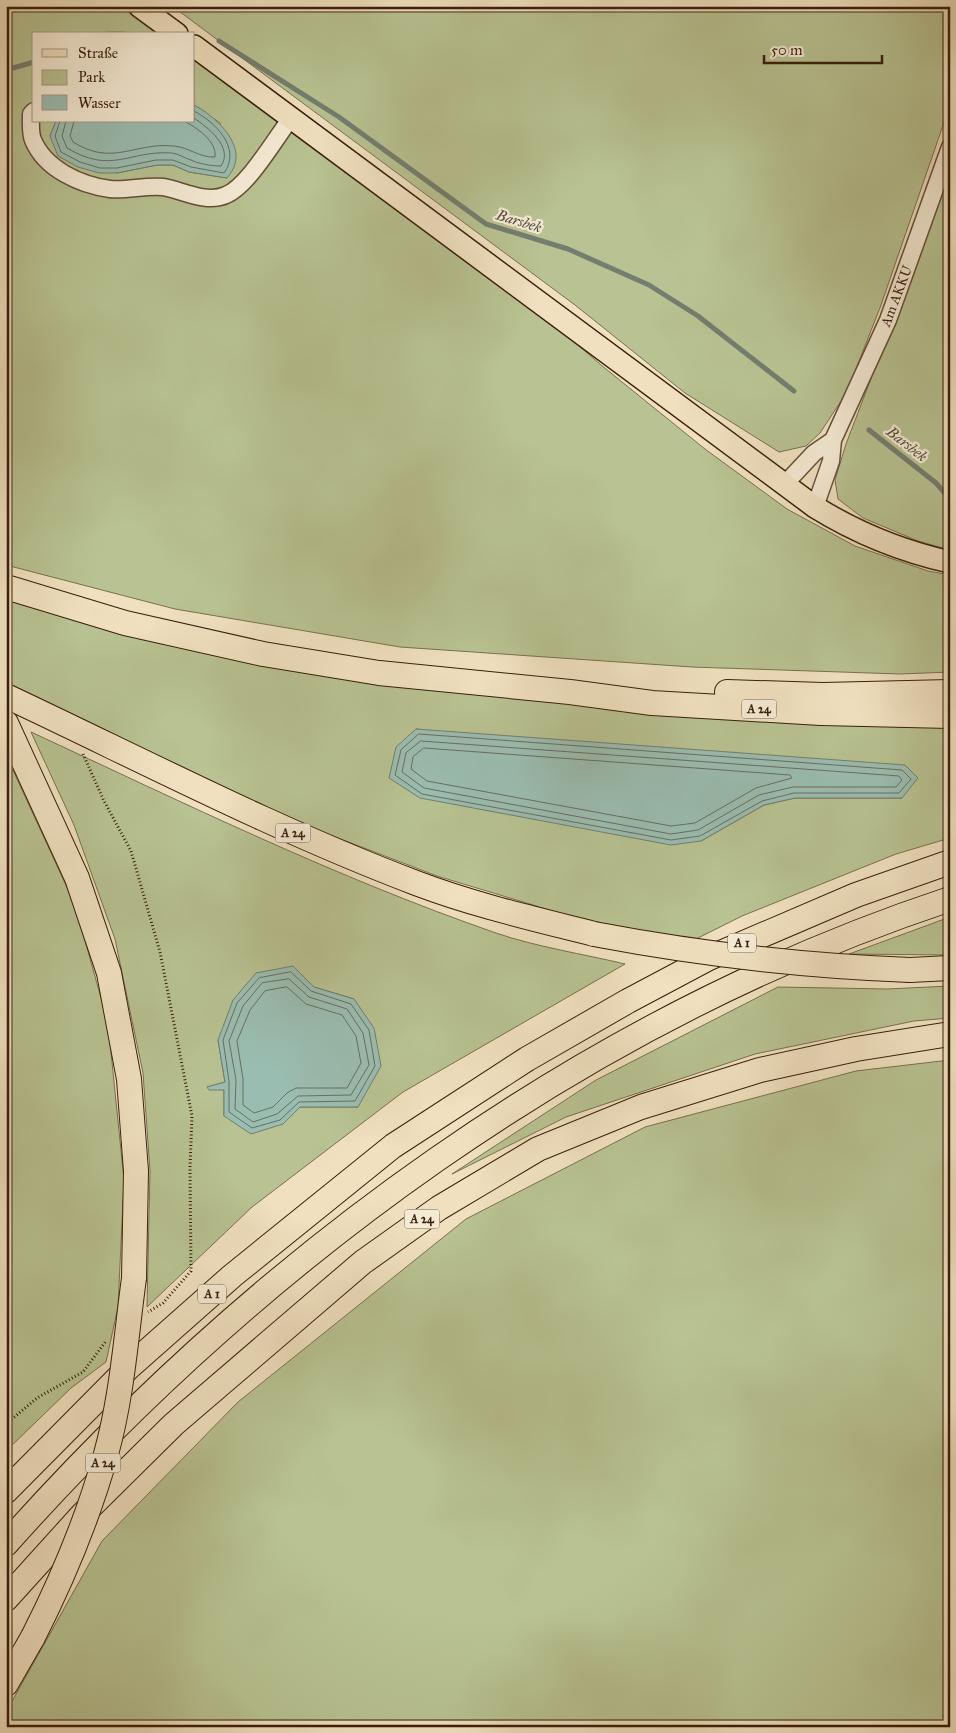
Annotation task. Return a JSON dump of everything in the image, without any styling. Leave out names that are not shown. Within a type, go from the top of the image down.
[{"type":"highway","name":"A 24","points":[[6,586],[125,623],[263,654],[419,678],[570,692],[652,703],[821,713],[950,716]]},
{"type":"highway","name":"A 24","points":[[570,692],[654,689],[822,694],[950,692]]},
{"type":"highway","name":"A 24","points":[[6,696],[313,841],[418,884],[505,911],[594,934],[670,948],[749,959],[829,967],[910,970],[950,968]]},
{"type":"highway","name":"A 24","points":[[6,723],[77,878],[108,973],[129,1078],[136,1170],[134,1278],[121,1380],[106,1453],[81,1531],[58,1588],[34,1637],[6,1684]]},
{"type":"highway","name":"A 1","points":[[6,1491],[128,1368],[232,1276],[393,1146],[527,1059],[628,1001],[709,958],[856,894],[950,862]]},
{"type":"highway","name":"A 1","points":[[6,1544],[60,1484],[135,1409],[250,1304],[331,1238],[460,1144],[566,1076],[724,989],[804,952],[950,899]]},
{"type":"highway","name":"A 24","points":[[6,1599],[82,1515],[174,1424],[363,1262],[439,1208],[538,1149],[641,1107],[760,1070],[856,1049],[950,1034]]},
{"type":"main road","points":[[139,6],[174,32]]},
{"type":"main road","points":[[195,47],[815,507],[857,531],[890,545],[950,562]]},
{"type":"street","points":[[32,113],[32,139],[46,161],[73,179],[109,189],[160,187],[181,190],[198,197],[224,196],[240,186],[291,118]]},
{"type":"street","name":"Am AKKU","points":[[815,507],[831,461],[833,440],[888,320],[950,147]]},
{"type":"street","points":[[784,485],[814,453],[833,440]]},
{"type":"green space","points":[[6,6],[120,6],[156,32],[32,32],[32,122],[56,122],[50,136],[117,173],[157,165],[173,165],[189,172],[227,178],[220,123],[195,106],[195,60],[518,293],[601,365],[705,449],[787,509],[855,546],[928,571],[950,575],[950,672],[900,674],[692,667],[400,647],[175,609],[6,565]]},
{"type":"green space","points":[[172,6],[950,6],[950,105],[881,305],[847,392],[820,433],[806,446],[779,452],[685,393],[575,305]]},
{"type":"green space","points":[[950,172],[950,550],[918,541],[863,518],[838,499],[835,480],[846,444]]},
{"type":"green space","points":[[6,598],[210,653],[363,682],[606,707],[950,721],[950,838],[896,854],[742,916],[694,940],[586,921],[437,876],[299,823],[6,682]],"holes":[[[416,729],[902,798],[795,798],[764,805],[701,841]]]},
{"type":"green space","points":[[31,732],[203,812],[378,888],[512,938],[625,964],[403,1092],[252,1207],[147,1307],[150,1171],[143,1073],[115,939],[74,825]],"holes":[[[293,966],[314,987],[354,999],[358,1107],[300,1107],[283,1124],[224,1116],[224,1090],[207,1087],[225,1082],[218,1040]]]},
{"type":"green space","points":[[6,755],[75,905],[108,1023],[124,1180],[118,1307],[106,1362],[71,1388],[6,1451]]},
{"type":"green space","points":[[950,917],[950,955],[849,954]]},
{"type":"green space","points":[[950,986],[950,1018],[914,1021],[755,1054],[566,1117],[452,1174],[596,1080],[778,987],[887,989]]},
{"type":"green space","points":[[950,1060],[950,1727],[6,1727],[6,1712],[102,1541],[238,1402],[466,1219],[645,1127],[856,1071]]},
{"type":"water","points":[[195,106],[217,122],[230,137],[236,155],[235,164],[227,178],[189,172],[173,165],[157,165],[117,173],[99,173],[78,167],[58,156],[50,136],[56,122],[195,122]]},
{"type":"water","points":[[416,729],[905,765],[918,778],[902,798],[795,798],[764,805],[701,841],[671,845],[420,798],[389,778],[396,747]]},
{"type":"water","points":[[293,966],[314,987],[354,999],[374,1028],[381,1066],[358,1107],[300,1107],[283,1124],[251,1134],[224,1116],[224,1090],[209,1090],[207,1087],[225,1082],[218,1040],[233,1000],[256,973]]},
{"type":"waterway","name":"Barsbek","points":[[219,41],[339,117],[486,224],[568,249],[649,285],[698,316],[794,391]]},
{"type":"waterway","name":"Barsbek","points":[[6,70],[32,63]]},
{"type":"waterway","name":"Barsbek","points":[[869,430],[936,483],[950,499]]}]
